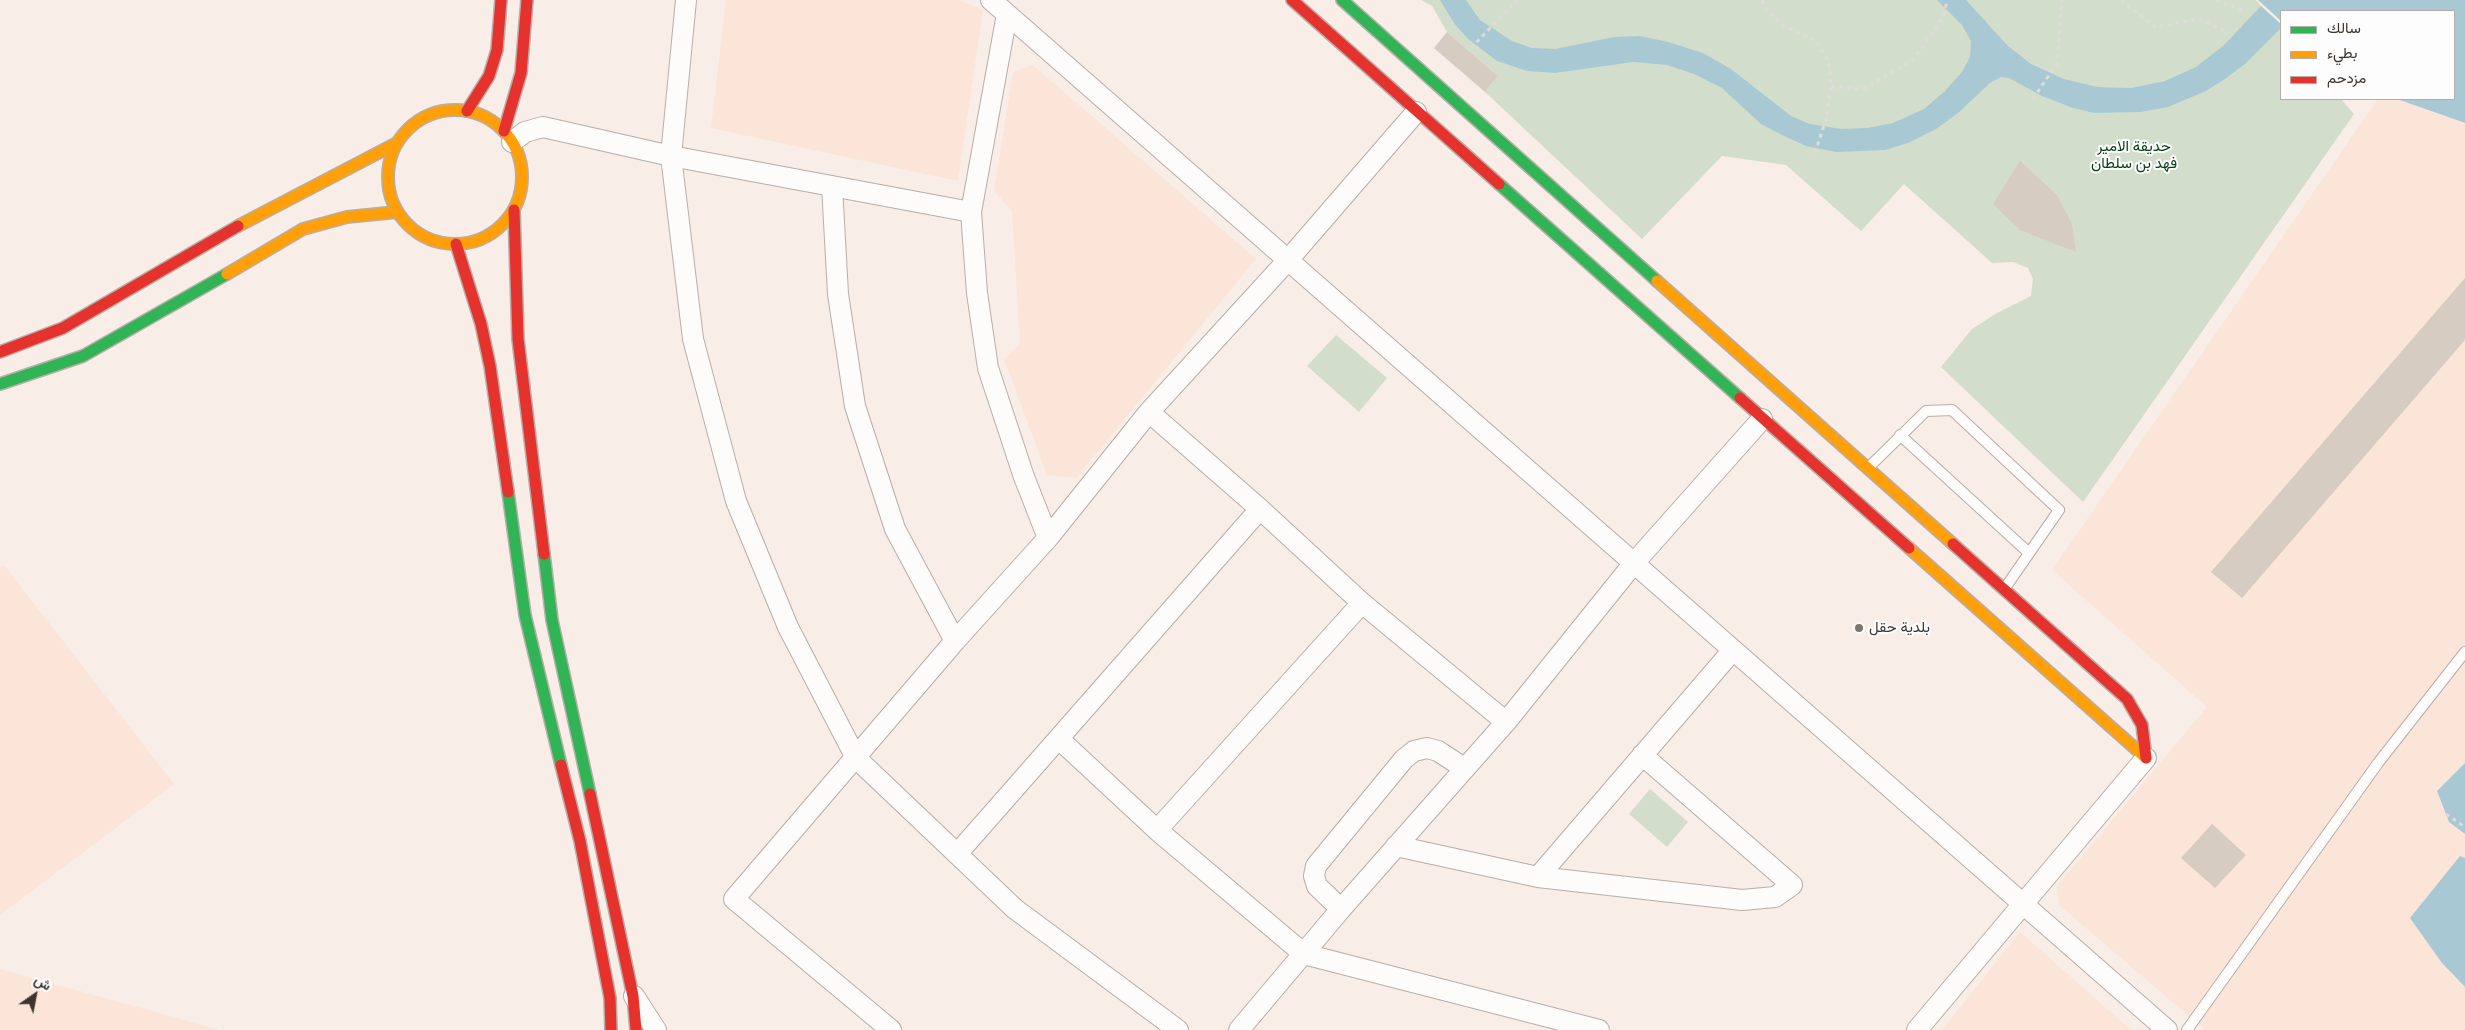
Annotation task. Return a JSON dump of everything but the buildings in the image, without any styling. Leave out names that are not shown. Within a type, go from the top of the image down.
[{"type":"street","points":[[467,111],[488,76],[497,50],[501,0]]},
{"type":"street","points":[[508,136],[522,73],[527,0]]},
{"type":"street","points":[[686,0],[671,156],[693,339],[736,501],[788,627],[856,758],[1015,909],[1178,1030]]},
{"type":"street","points":[[991,0],[2167,1030]]},
{"type":"street","points":[[1292,0],[1762,419],[1968,589],[2146,758]]},
{"type":"street","points":[[1342,0],[2127,699],[2134,710],[2142,725],[2146,758],[1917,1030]]},
{"type":"street","points":[[1007,14],[971,212],[977,293],[988,368],[1024,477],[1048,538]]},
{"type":"street","points":[[514,210],[496,231],[484,238],[456,244],[442,243],[416,232],[397,212],[388,185],[389,164],[395,144],[403,133],[426,116],[453,110],[467,111],[481,115],[508,136],[522,169],[521,190],[514,210],[518,340],[552,620],[634,996],[636,1030]]},
{"type":"street","points":[[891,1030],[734,899],[955,641],[1048,538],[1148,412],[1288,260],[1416,112]]},
{"type":"street","points":[[508,136],[543,127],[671,156],[971,212]]},
{"type":"street","points":[[0,352],[63,328],[272,207],[395,144]]},
{"type":"street","points":[[832,186],[838,294],[855,406],[895,529],[955,641]]},
{"type":"street","points":[[0,384],[83,356],[168,309],[303,229],[347,217],[397,212]]},
{"type":"street","points":[[456,244],[481,324],[490,366],[525,615],[580,841],[610,998],[611,1030]]},
{"type":"street","points":[[1148,412],[1260,509],[1362,603],[1506,722]]},
{"type":"street","points":[[1239,1030],[1396,846],[1506,722],[1634,563],[1762,419]]},
{"type":"street","points":[[957,854],[1260,509]]},
{"type":"street","points":[[1968,589],[1984,571]]},
{"type":"street","points":[[1157,830],[1362,603]]},
{"type":"street","points":[[1538,877],[1734,650]]},
{"type":"street","points":[[2115,729],[2126,730],[2133,722],[2134,710]]},
{"type":"street","points":[[1059,739],[1157,830],[1304,954],[1599,1030]]},
{"type":"street","points":[[1341,910],[1317,886],[1314,876],[1316,866],[1404,759],[1414,751],[1427,748],[1438,751],[1464,768]]},
{"type":"street","points":[[1396,846],[1538,877],[1742,900],[1774,897],[1792,886],[1642,755]]},
{"type":"street","points":[[634,996],[656,1030]]},
{"type":"lane","points":[[1868,468],[1926,411],[1952,410],[2059,510],[2004,589]]},
{"type":"lane","points":[[1900,436],[2029,553]]},
{"type":"lane","points":[[2187,1030],[2378,763],[2465,652]]},
{"type":"path","points":[[1472,48],[1517,0]]},
{"type":"path","points":[[1762,0],[1767,11],[1786,27],[1815,40],[1829,61],[1831,87],[1826,119],[1815,152]]},
{"type":"path","points":[[1831,87],[1863,89],[1913,60],[1944,16],[1948,0]]},
{"type":"path","points":[[2033,99],[2057,64],[2062,0]]},
{"type":"path","points":[[2121,0],[2155,27],[2200,18],[2226,32]]},
{"type":"path","points":[[2216,0],[2245,11]]},
{"type":"path","points":[[2446,814],[2465,827]]},
{"type":"shaded area","points":[[726,0],[959,0],[983,10],[958,181],[711,128]]},
{"type":"shaded area","points":[[1033,65],[1256,259],[1076,478],[1047,475],[1004,359],[1020,344],[1012,211],[994,191],[1013,72]]},
{"type":"shaded area","points":[[2377,100],[2400,100],[2465,123],[2465,763],[2437,791],[2449,822],[2465,834],[2465,858],[2460,856],[2442,963],[2465,987],[2465,1030],[2205,1030],[2059,905],[2057,886],[2207,707],[2052,570]]},
{"type":"shaded area","points":[[4,565],[174,784],[0,915],[0,568]]},
{"type":"shaded area","points":[[2020,932],[2131,1030],[1942,1030]]},
{"type":"shaded area","points":[[0,969],[220,1030],[0,1030]]},
{"type":"green space","name":"حديقة الامير فهد بن سلطان","points":[[1421,0],[2256,0],[2280,27],[2280,100],[2342,100],[2354,114],[2083,502],[1941,367],[1972,329],[1997,313],[2031,296],[2033,279],[2028,268],[2013,262],[1992,263],[1904,184],[1861,231],[1786,165],[1722,156],[1642,239],[1485,92],[1498,76],[1447,32],[1432,6]]},
{"type":"green space","points":[[1336,335],[1387,378],[1359,412],[1307,366]]},
{"type":"green space","points":[[1650,789],[1688,822],[1667,847],[1629,814]]},
{"type":"water","points":[[1440,0],[1466,0],[1480,20],[1512,41],[1532,48],[1555,49],[1614,37],[1640,36],[1668,42],[1703,53],[1731,69],[1791,116],[1810,124],[1841,129],[1867,128],[1893,123],[1924,109],[1945,91],[1962,72],[1970,57],[1971,41],[1962,25],[1937,0],[1966,0],[2008,46],[2031,64],[2064,79],[2097,87],[2131,88],[2165,81],[2196,67],[2224,45],[2261,6],[2280,23],[2280,29],[2246,63],[2225,79],[2206,91],[2168,107],[2141,112],[2094,113],[2073,108],[2042,96],[2009,78],[2001,77],[1990,83],[1958,113],[1936,129],[1908,143],[1885,150],[1836,152],[1806,146],[1761,124],[1722,88],[1694,74],[1667,65],[1633,62],[1555,73],[1527,71],[1497,61],[1467,38],[1454,23]]},
{"type":"water","points":[[2258,0],[2465,0],[2465,123],[2400,100],[2455,100],[2455,10],[2280,10],[2280,20]]},
{"type":"water","points":[[2465,763],[2465,834],[2449,822],[2437,791]]},
{"type":"water","points":[[2460,856],[2465,858],[2465,987],[2442,963],[2410,918]]},
{"type":"traffic: fast","points":[[1342,0],[1657,281]]},
{"type":"traffic: fast","points":[[1499,184],[1740,398]]},
{"type":"traffic: fast","points":[[0,384],[83,356],[227,274]]},
{"type":"traffic: fast","points":[[508,492],[525,615],[561,765]]},
{"type":"traffic: fast","points":[[544,554],[552,620],[590,794]]},
{"type":"traffic: slow","points":[[455,110],[481,115],[503,129],[517,151],[522,177],[517,203],[503,225],[481,239],[455,244],[429,239],[407,225],[393,203],[388,177],[393,151],[407,129],[429,115],[455,110]]},
{"type":"traffic: slow","points":[[238,226],[395,144]]},
{"type":"traffic: slow","points":[[227,274],[303,229],[347,217],[397,212]]},
{"type":"traffic: slow","points":[[1657,281],[1953,544]]},
{"type":"traffic: slow","points":[[1909,548],[2146,758]]},
{"type":"traffic: jam","points":[[467,111],[489,76],[497,50],[501,0]]},
{"type":"traffic: jam","points":[[504,131],[521,73],[527,0]]},
{"type":"traffic: jam","points":[[1292,0],[1499,184]]},
{"type":"traffic: jam","points":[[514,210],[518,339],[544,554]]},
{"type":"traffic: jam","points":[[0,352],[63,328],[238,226]]},
{"type":"traffic: jam","points":[[456,244],[481,324],[490,366],[508,492]]},
{"type":"traffic: jam","points":[[1740,398],[1909,548]]},
{"type":"traffic: jam","points":[[1953,544],[2127,699],[2142,725],[2146,758]]},
{"type":"traffic: jam","points":[[561,765],[580,841],[610,998],[611,1030]]},
{"type":"traffic: jam","points":[[590,794],[633,996],[636,1030]]},
{"type":"place","name":"بلدية حقل","points":[[1859,628]]}]
